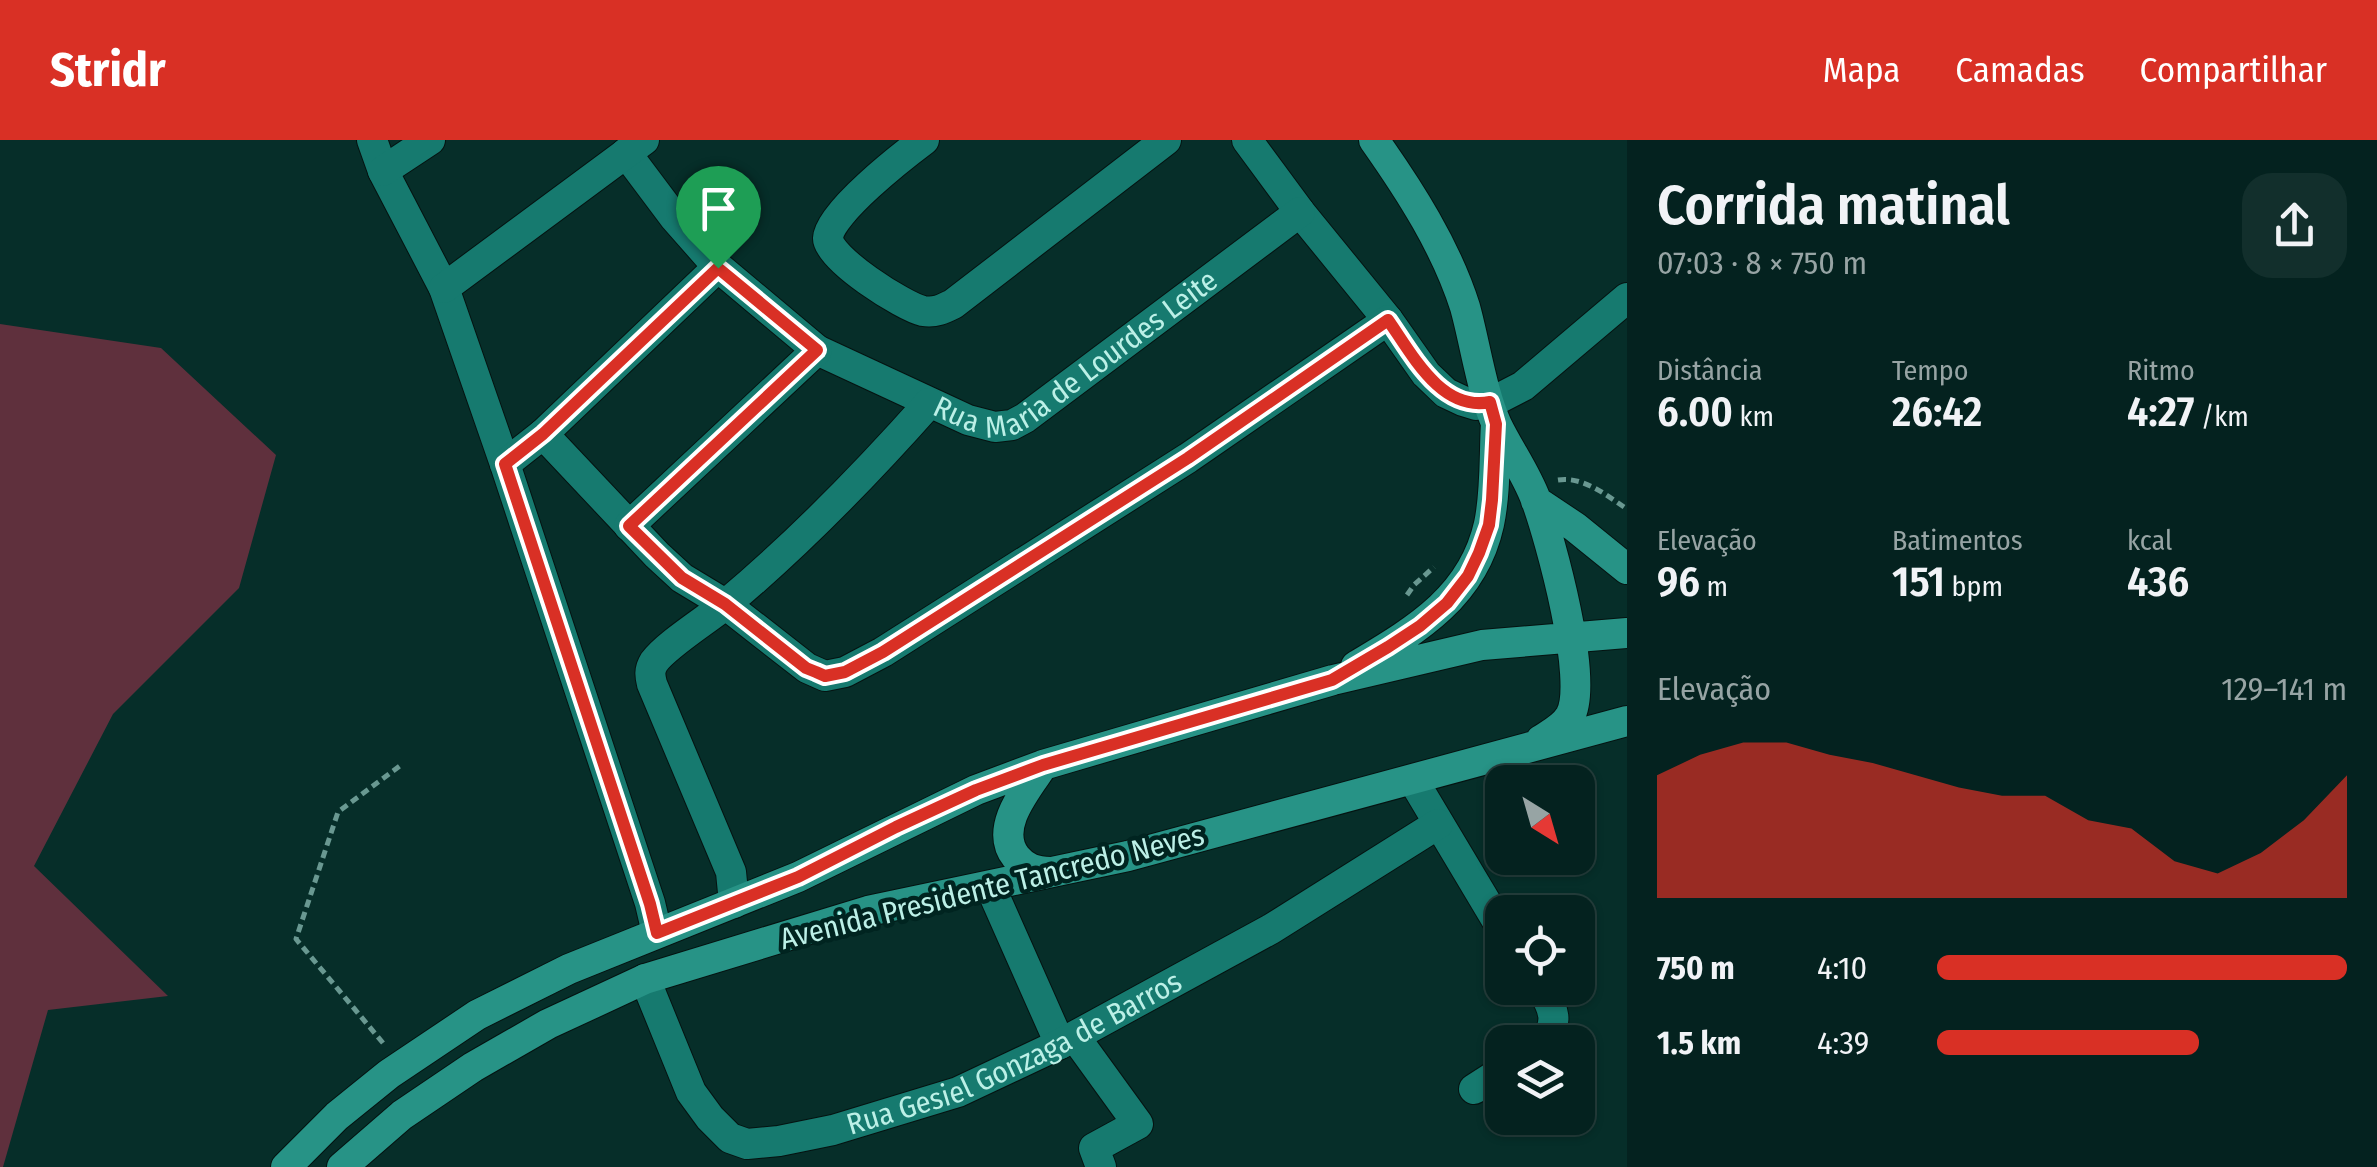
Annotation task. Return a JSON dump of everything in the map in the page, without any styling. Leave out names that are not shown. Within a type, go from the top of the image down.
[{"type":"main road","points":[[1374,140],[1453,271],[1493,413],[1536,501],[1557,573],[1570,636],[1575,704],[1564,724],[1526,749]]},
{"type":"main road","points":[[1332,680],[1420,626],[1447,603],[1468,576],[1489,525],[1493,413]]},
{"type":"main road","points":[[1536,501],[1627,570]]},
{"type":"main road","name":"Avenida Presidente Tancredo Neves","points":[[286,1167],[363,1095],[477,1015],[568,969],[798,877],[976,790],[1043,765],[1332,680],[1482,644],[1627,633]]},
{"type":"main road","name":"Avenida Presidente Tancredo Neves","points":[[342,1167],[402,1114],[473,1066],[548,1024],[645,979],[868,912],[1128,856],[1627,721]]},
{"type":"main road","points":[[1043,765],[1019,802],[1010,822],[1008,840],[1019,861],[1033,871],[1053,872]]},
{"type":"street","points":[[372,140],[384,172],[444,288],[657,933]]},
{"type":"street","points":[[384,172],[430,140]]},
{"type":"street","points":[[924,140],[885,169],[837,219],[828,243],[840,258],[906,305],[937,311],[952,304],[1166,140]]},
{"type":"street","points":[[1246,140],[1426,374],[1446,393],[1493,413],[1627,298]]},
{"type":"street","points":[[444,288],[618,150]]},
{"type":"street","name":"Rua Maria de Lourdes Leite","points":[[618,150],[718,268],[817,350],[968,420],[996,427],[1025,418],[1300,212]]},
{"type":"street","points":[[505,464],[543,434],[718,268]]},
{"type":"street","points":[[543,434],[682,578],[725,604],[806,668],[825,676],[845,672],[883,652],[1188,458],[1388,320]]},
{"type":"street","points":[[629,526],[817,350]]},
{"type":"street","points":[[734,903],[730,872],[652,684],[650,673],[655,660],[725,604],[840,498],[929,403]]},
{"type":"street","points":[[1412,780],[1485,900]]},
{"type":"street","name":"Rua Gesiel Gonzaga de Barros","points":[[645,979],[691,1092],[710,1118],[730,1138],[747,1144],[779,1141],[833,1130],[958,1092],[1067,1040],[1271,930],[1438,824]]},
{"type":"street","points":[[990,886],[1067,1040],[1138,1124],[1094,1148],[1101,1167]]},
{"type":"street","points":[[1474,1089],[1485,1082]]},
{"type":"path","points":[[385,1046],[296,939],[338,812],[400,765]]},
{"type":"shaded area","points":[[0,324],[161,348],[276,455],[239,588],[113,714],[34,866],[168,996],[48,1010],[3,1167],[0,1167]]},
{"type":"route","points":[[718,268],[817,350],[629,526],[682,578],[725,604],[806,668],[825,676],[845,672],[883,652],[1188,458],[1388,320],[1426,374],[1446,393],[1476,405],[1490,402],[1496,424],[1489,525],[1468,576],[1447,603],[1420,626],[1332,680],[1043,765],[976,790],[798,877],[657,933],[505,464],[543,434],[718,268]]}]
